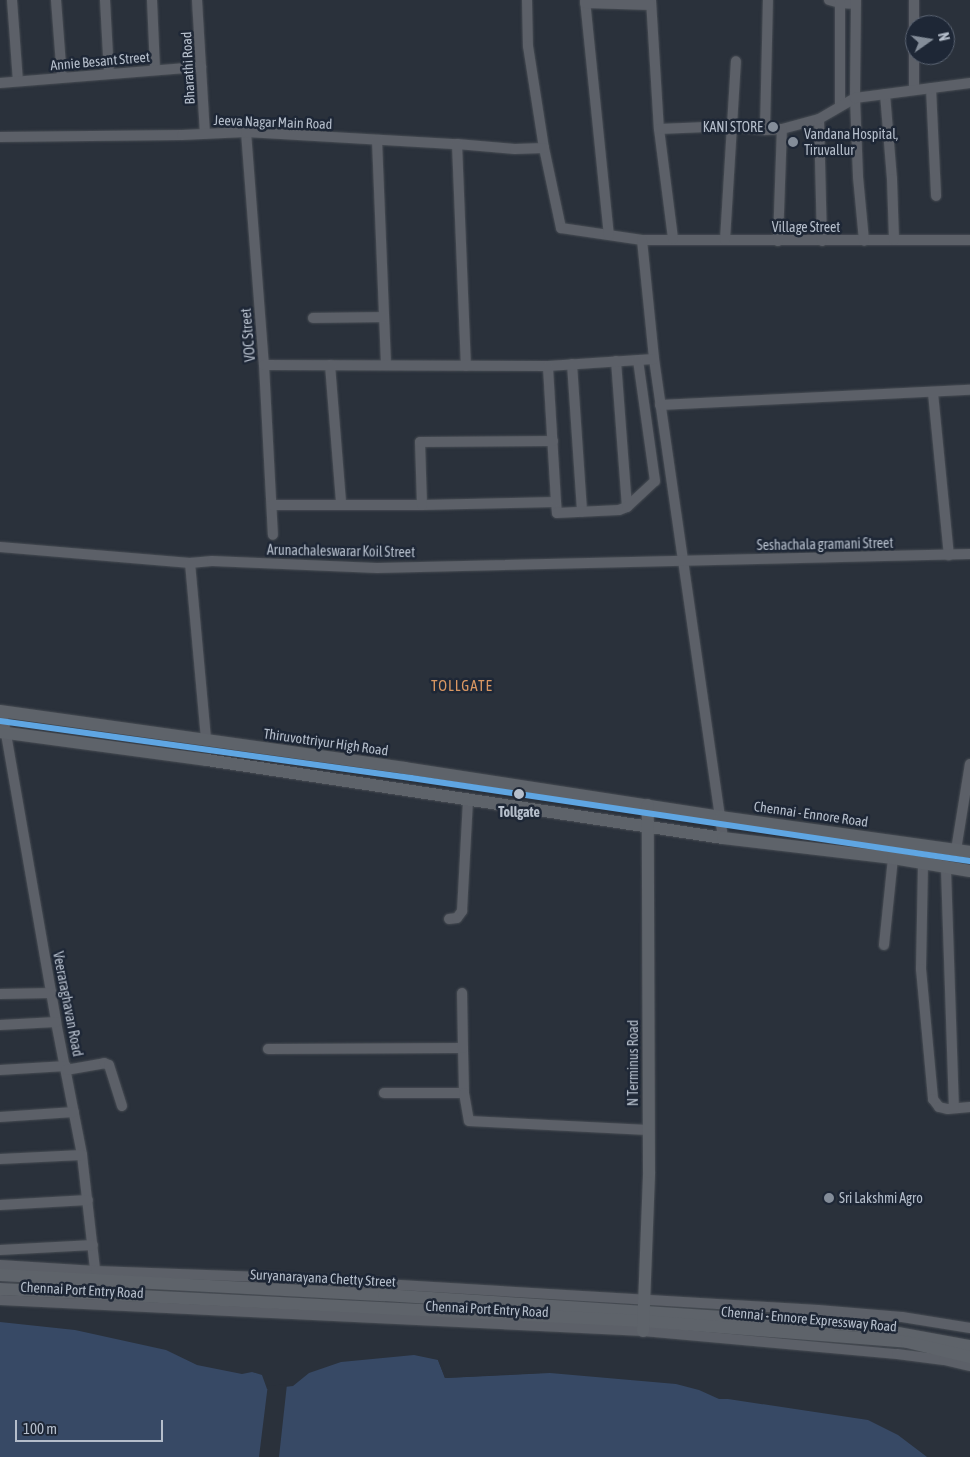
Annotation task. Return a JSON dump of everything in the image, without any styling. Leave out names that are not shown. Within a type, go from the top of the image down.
[{"type":"main road","name":"Thiruvottriyur High Road","points":[[1,711],[405,768],[648,805]]},
{"type":"main road","points":[[2,733],[207,760],[723,838],[893,858],[946,869],[970,871]]},
{"type":"main road","name":"Chennai - Ennore Road","points":[[648,805],[970,852]]},
{"type":"main road","name":"N Terminus Road","points":[[644,1316],[649,1172],[648,805]]},
{"type":"main road","name":"Suryanarayana Chetty Street","points":[[0,1276],[96,1276],[644,1316]]},
{"type":"main road","name":"Suryanarayana Chetty Street","points":[[0,1289],[644,1316]]},
{"type":"main road","name":"Chennai - Ennore Expressway Road","points":[[644,1316],[854,1326],[970,1346]]},
{"type":"main road","name":"Chennai - Ennore Expressway Road","points":[[644,1316],[907,1342],[970,1357]]},
{"type":"street","points":[[12,0],[18,81]]},
{"type":"street","points":[[56,0],[62,78]]},
{"type":"street","points":[[105,0],[109,74]]},
{"type":"street","points":[[152,0],[155,70]]},
{"type":"street","name":"Bharathi Road","points":[[198,0],[205,134]]},
{"type":"street","points":[[527,0],[528,46],[544,148]]},
{"type":"street","points":[[765,130],[768,0]]},
{"type":"street","points":[[829,0],[840,3],[856,2],[855,98],[858,177],[864,241]]},
{"type":"street","points":[[914,0],[914,90]]},
{"type":"street","points":[[609,235],[585,1],[651,2],[659,129],[672,239]]},
{"type":"street","points":[[840,3],[840,105]]},
{"type":"street","points":[[724,240],[736,61]]},
{"type":"street","name":"Annie Besant Street","points":[[0,83],[201,67]]},
{"type":"street","points":[[659,129],[731,126],[765,130],[782,128],[819,119],[840,105],[855,98],[970,83]]},
{"type":"street","points":[[931,88],[936,196]]},
{"type":"street","points":[[885,94],[892,179],[894,240]]},
{"type":"street","points":[[819,119],[822,241]]},
{"type":"street","points":[[778,240],[782,128]]},
{"type":"street","name":"Jeeva Nagar Main Road","points":[[0,137],[246,132],[515,149],[544,148]]},
{"type":"street","name":"VOC Street","points":[[246,132],[264,365],[273,536]]},
{"type":"street","points":[[377,140],[386,364]]},
{"type":"street","points":[[457,144],[466,366]]},
{"type":"street","name":"Village Street","points":[[544,148],[561,228],[642,240],[970,240]]},
{"type":"street","points":[[642,240],[660,406],[723,838]]},
{"type":"street","points":[[313,318],[384,317]]},
{"type":"street","points":[[264,365],[548,366],[654,359]]},
{"type":"street","points":[[548,366],[557,513],[618,510],[627,507],[652,486],[655,477],[638,360]]},
{"type":"street","points":[[616,361],[627,507]]},
{"type":"street","points":[[572,364],[582,512]]},
{"type":"street","points":[[330,365],[340,504]]},
{"type":"street","points":[[660,406],[970,390]]},
{"type":"street","points":[[933,393],[949,554]]},
{"type":"street","points":[[422,505],[420,442],[553,441]]},
{"type":"street","points":[[272,505],[422,505],[556,502]]},
{"type":"street","name":"Arunachaleswarar Koil Street","points":[[0,547],[190,564],[212,561],[377,568],[682,560]]},
{"type":"street","name":"Seshachala gramani Street","points":[[682,560],[970,554]]},
{"type":"street","points":[[190,564],[206,740]]},
{"type":"street","name":"Veeraraghavan Road","points":[[1,711],[2,733],[82,1155],[96,1276]]},
{"type":"street","points":[[956,850],[970,764]]},
{"type":"street","points":[[449,919],[457,918],[462,911],[468,800]]},
{"type":"street","points":[[884,946],[893,858]]},
{"type":"street","points":[[923,864],[921,969],[932,1090],[934,1099],[939,1107],[970,1107]]},
{"type":"street","points":[[946,869],[954,1108]]},
{"type":"street","points":[[0,994],[52,993]]},
{"type":"street","points":[[462,993],[464,1093],[469,1121],[648,1130]]},
{"type":"street","points":[[0,1025],[56,1022]]},
{"type":"street","points":[[268,1049],[462,1048]]},
{"type":"street","points":[[0,1070],[66,1068],[104,1063],[109,1065],[122,1106]]},
{"type":"street","points":[[384,1093],[464,1093]]},
{"type":"street","points":[[0,1117],[74,1112]]},
{"type":"street","points":[[0,1159],[82,1155]]},
{"type":"street","points":[[0,1205],[88,1200]]},
{"type":"street","points":[[0,1250],[93,1246]]},
{"type":"street","points":[[0,1265],[96,1276]]},
{"type":"street","name":"Chennai Port Entry Road","points":[[0,1300],[644,1316],[944,1360],[970,1366]]},
{"type":"street","points":[[644,1316],[818,1310],[902,1317],[970,1328]]},
{"type":"water","points":[[0,1322],[75,1330],[166,1350],[197,1365],[242,1374],[252,1372],[262,1375],[267,1389],[293,1386],[309,1373],[341,1362],[414,1355],[438,1360],[445,1378],[550,1373],[676,1384],[699,1390],[719,1399],[868,1420],[898,1435],[927,1457],[0,1457]]},
{"type":"pier","points":[[439,1358],[447,1376],[542,1371],[541,1373],[445,1378],[438,1360]]},
{"type":"pier","points":[[268,1384],[268,1386],[287,1384],[279,1457],[259,1457]]},
{"type":"transit line","points":[[0,721],[411,778],[970,861]]},
{"type":"place","name":"KANI STORE","points":[[773,127]]},
{"type":"place","name":"Vandana Hospital, Tiruvallur","points":[[793,142]]},
{"type":"place","name":"Tollgate","points":[[519,794]]},
{"type":"place","name":"Sri Lakshmi Agro","points":[[829,1198]]},
{"type":"district","name":"TOLLGATE","points":[[462,686]]}]
